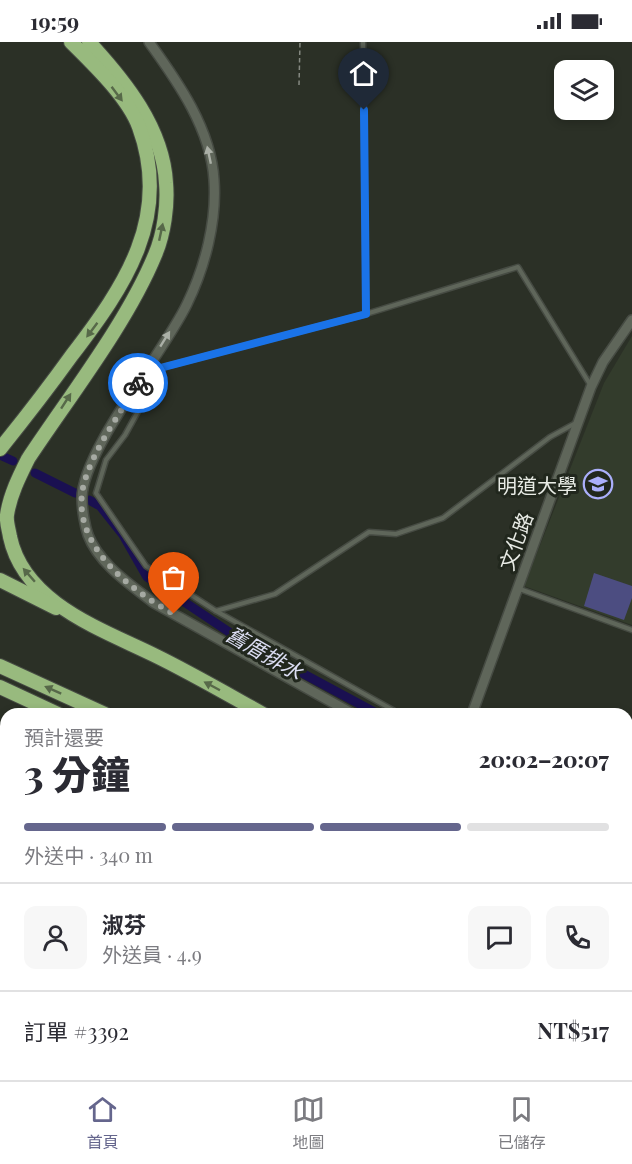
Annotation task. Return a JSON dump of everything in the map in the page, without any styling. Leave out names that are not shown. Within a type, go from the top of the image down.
[{"type":"highway","points":[[0,449],[111,304],[129,272],[142,239],[149,206],[148,173],[138,126],[98,68],[79,45]]},
{"type":"highway","points":[[79,45],[117,73],[144,112],[160,151],[166,182],[166,209],[156,253],[124,314],[28,459],[15,484],[6,517],[13,549],[24,572],[43,591],[82,621]]},
{"type":"highway","points":[[0,580],[156,656],[252,708]]},
{"type":"highway","points":[[0,666],[92,708]]},
{"type":"highway","points":[[0,687],[45,708]]},
{"type":"street","points":[[149,42],[182,88],[208,147],[214,180],[211,237],[187,304],[97,452],[85,481],[81,499],[88,536],[118,574],[154,603],[341,708]]},
{"type":"street","name":"文化路","points":[[474,708],[591,387],[603,362],[632,320]]},
{"type":"lane","points":[[363,42],[366,314]]},
{"type":"lane","points":[[145,372],[366,314],[518,267],[591,387]]},
{"type":"lane","points":[[163,368],[125,435],[106,460],[96,493],[146,566],[216,611],[389,708]]},
{"type":"lane","points":[[216,611],[275,594],[369,532],[396,534],[443,518],[550,437],[578,423]]},
{"type":"lane","points":[[517,588],[632,630]]},
{"type":"path","points":[[299,85],[300,42]]},
{"type":"shaded area","name":"明道大學","points":[[632,336],[632,625],[524,586],[604,383]]},
{"type":"shaded area","points":[[594,573],[632,586],[632,598],[624,620],[584,606]]},
{"type":"waterway","name":"舊厝排水","points":[[2,456],[13,461]]},
{"type":"waterway","name":"舊厝排水","points":[[35,473],[75,493]]},
{"type":"waterway","name":"舊厝排水","points":[[89,500],[100,506],[123,535],[147,577],[241,640],[367,708]]},
{"type":"way so far","points":[[138,383],[97,452],[85,481],[81,499],[88,536],[104,559],[126,582],[154,603],[174,614]]},
{"type":"place","name":"明道大學","points":[[598,484]]},
{"type":"route","points":[[138,383],[145,372],[366,314],[364,110]]}]
